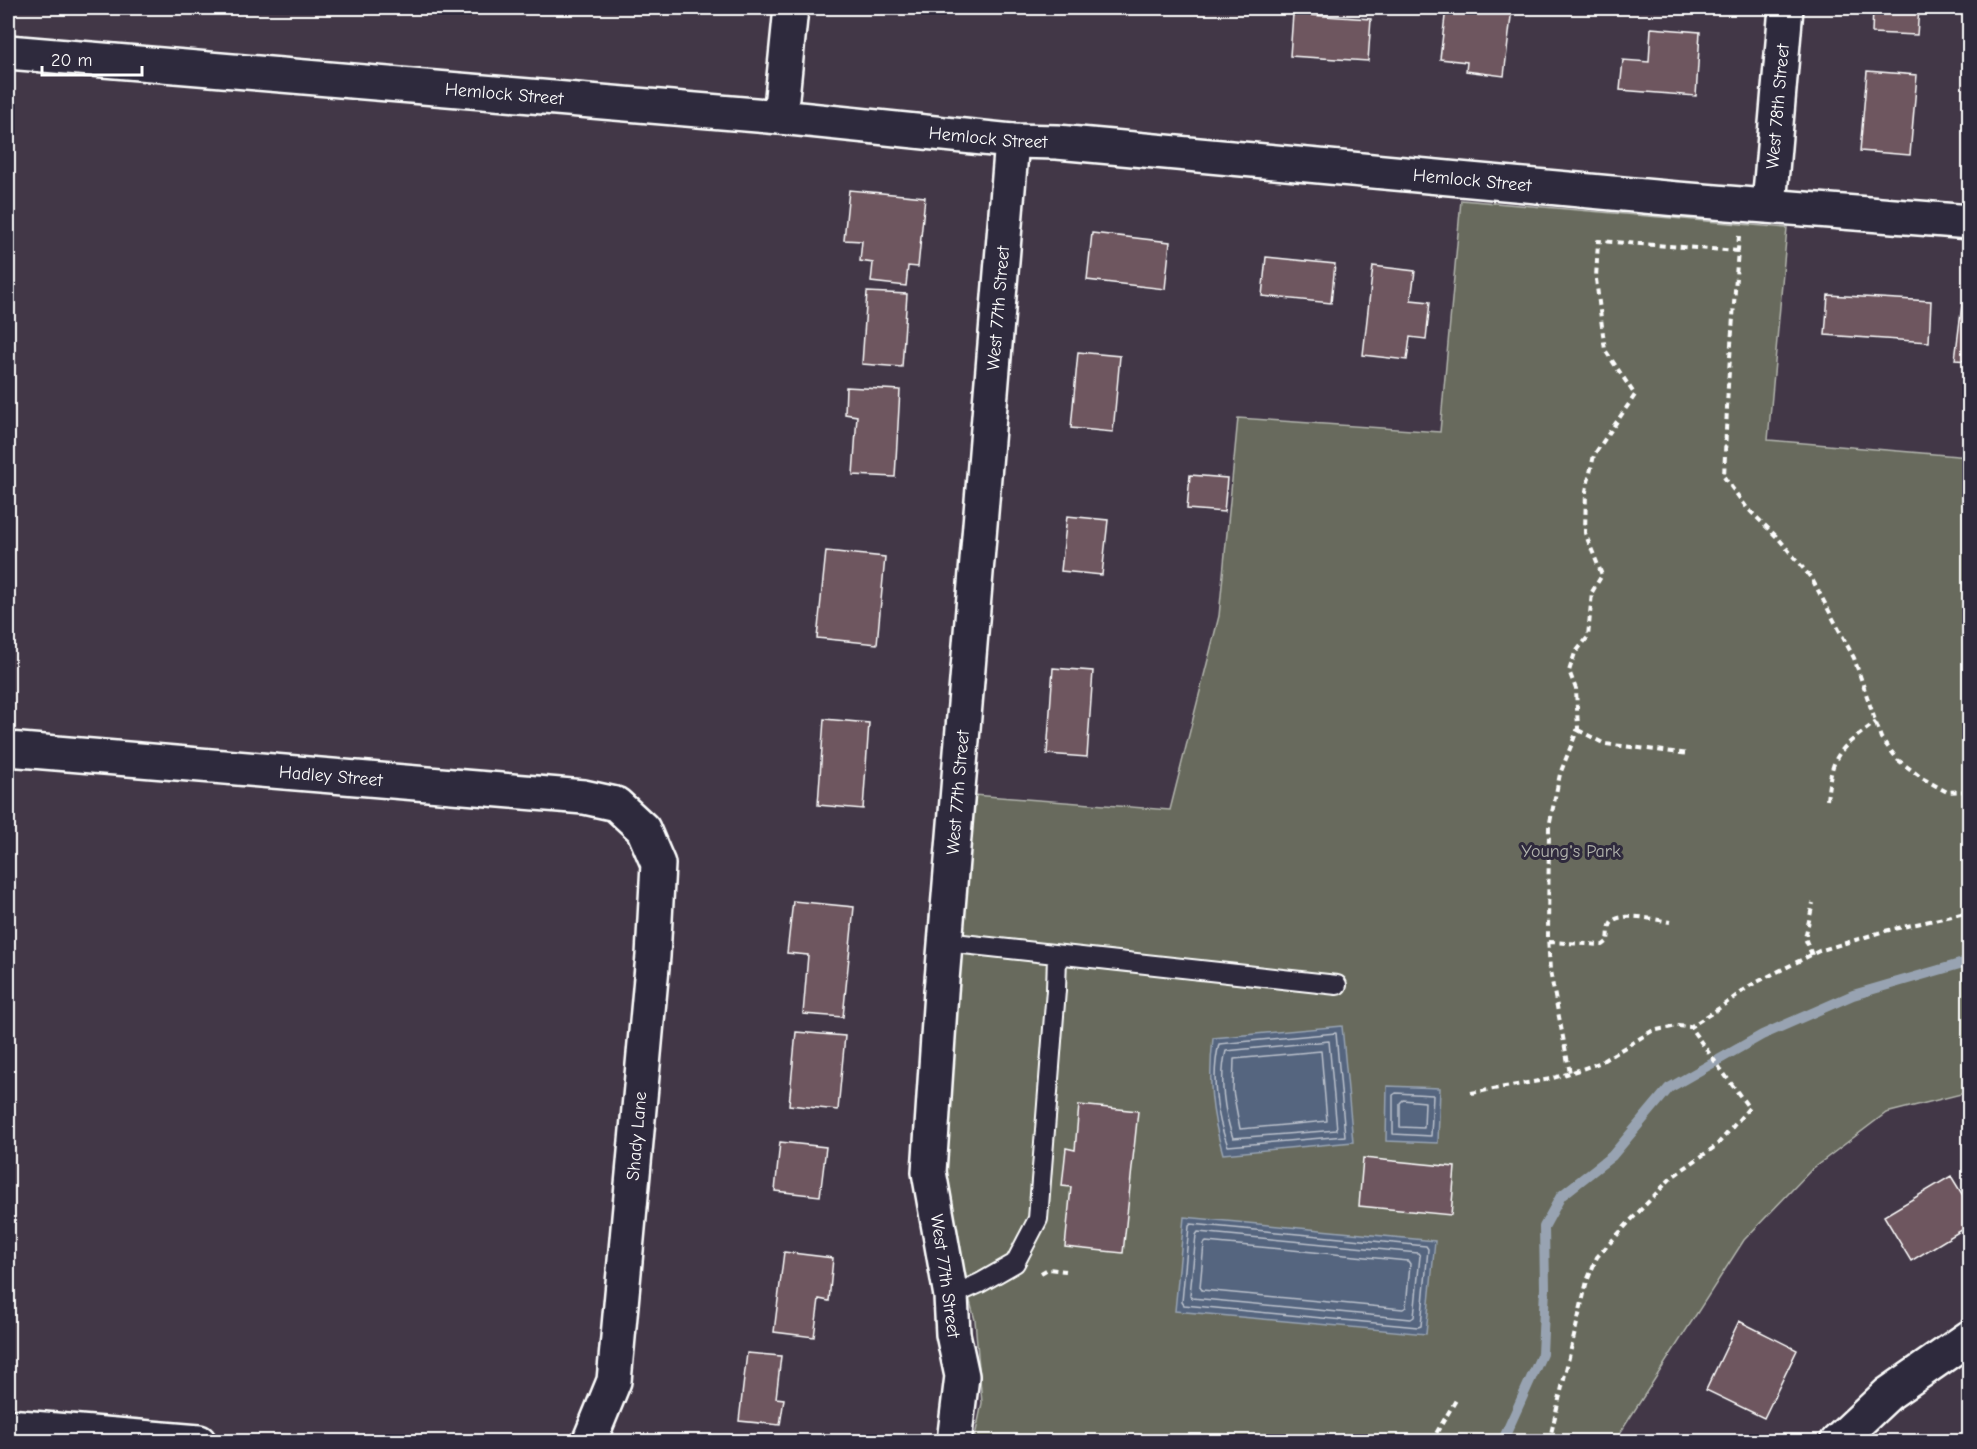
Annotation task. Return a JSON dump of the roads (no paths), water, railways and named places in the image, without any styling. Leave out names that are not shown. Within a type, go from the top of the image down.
[{"type":"street","points":[[780,117],[791,8]]},
{"type":"street","name":"West 78th Street","points":[[1769,206],[1786,8]]},
{"type":"street","name":"Hemlock Street","points":[[8,52],[780,117],[1012,141],[1057,142],[1970,222]]},
{"type":"street","name":"West 77th Street","points":[[954,1442],[962,1376],[953,1334],[951,1296],[929,1172],[945,942],[1012,141]]},
{"type":"street","name":"Hadley Street","points":[[8,749],[584,797],[616,804],[643,830]]},
{"type":"street","name":"Shady Lane","points":[[589,1442],[614,1381],[653,956],[658,864],[643,830]]},
{"type":"street","points":[[1837,1442],[1888,1394],[1970,1338]]},
{"type":"street","points":[[8,1426],[199,1442]]},
{"type":"lane","points":[[945,942],[1337,986]]},
{"type":"lane","points":[[951,1296],[1015,1263],[1038,1219],[1057,956]]},
{"type":"water","points":[[1342,1026],[1353,1142],[1223,1154],[1212,1096],[1213,1038]]},
{"type":"water","points":[[1387,1086],[1440,1088],[1438,1143],[1386,1141]]},
{"type":"water","points":[[1184,1217],[1435,1241],[1426,1334],[1175,1311]]},
{"type":"waterway","points":[[1502,1442],[1542,1354],[1545,1288],[1544,1227],[1561,1196],[1612,1156],[1669,1088],[1762,1035],[1853,995],[1970,961]]},
{"type":"park label","name":"Young's Park","points":[[1571,851]]}]
